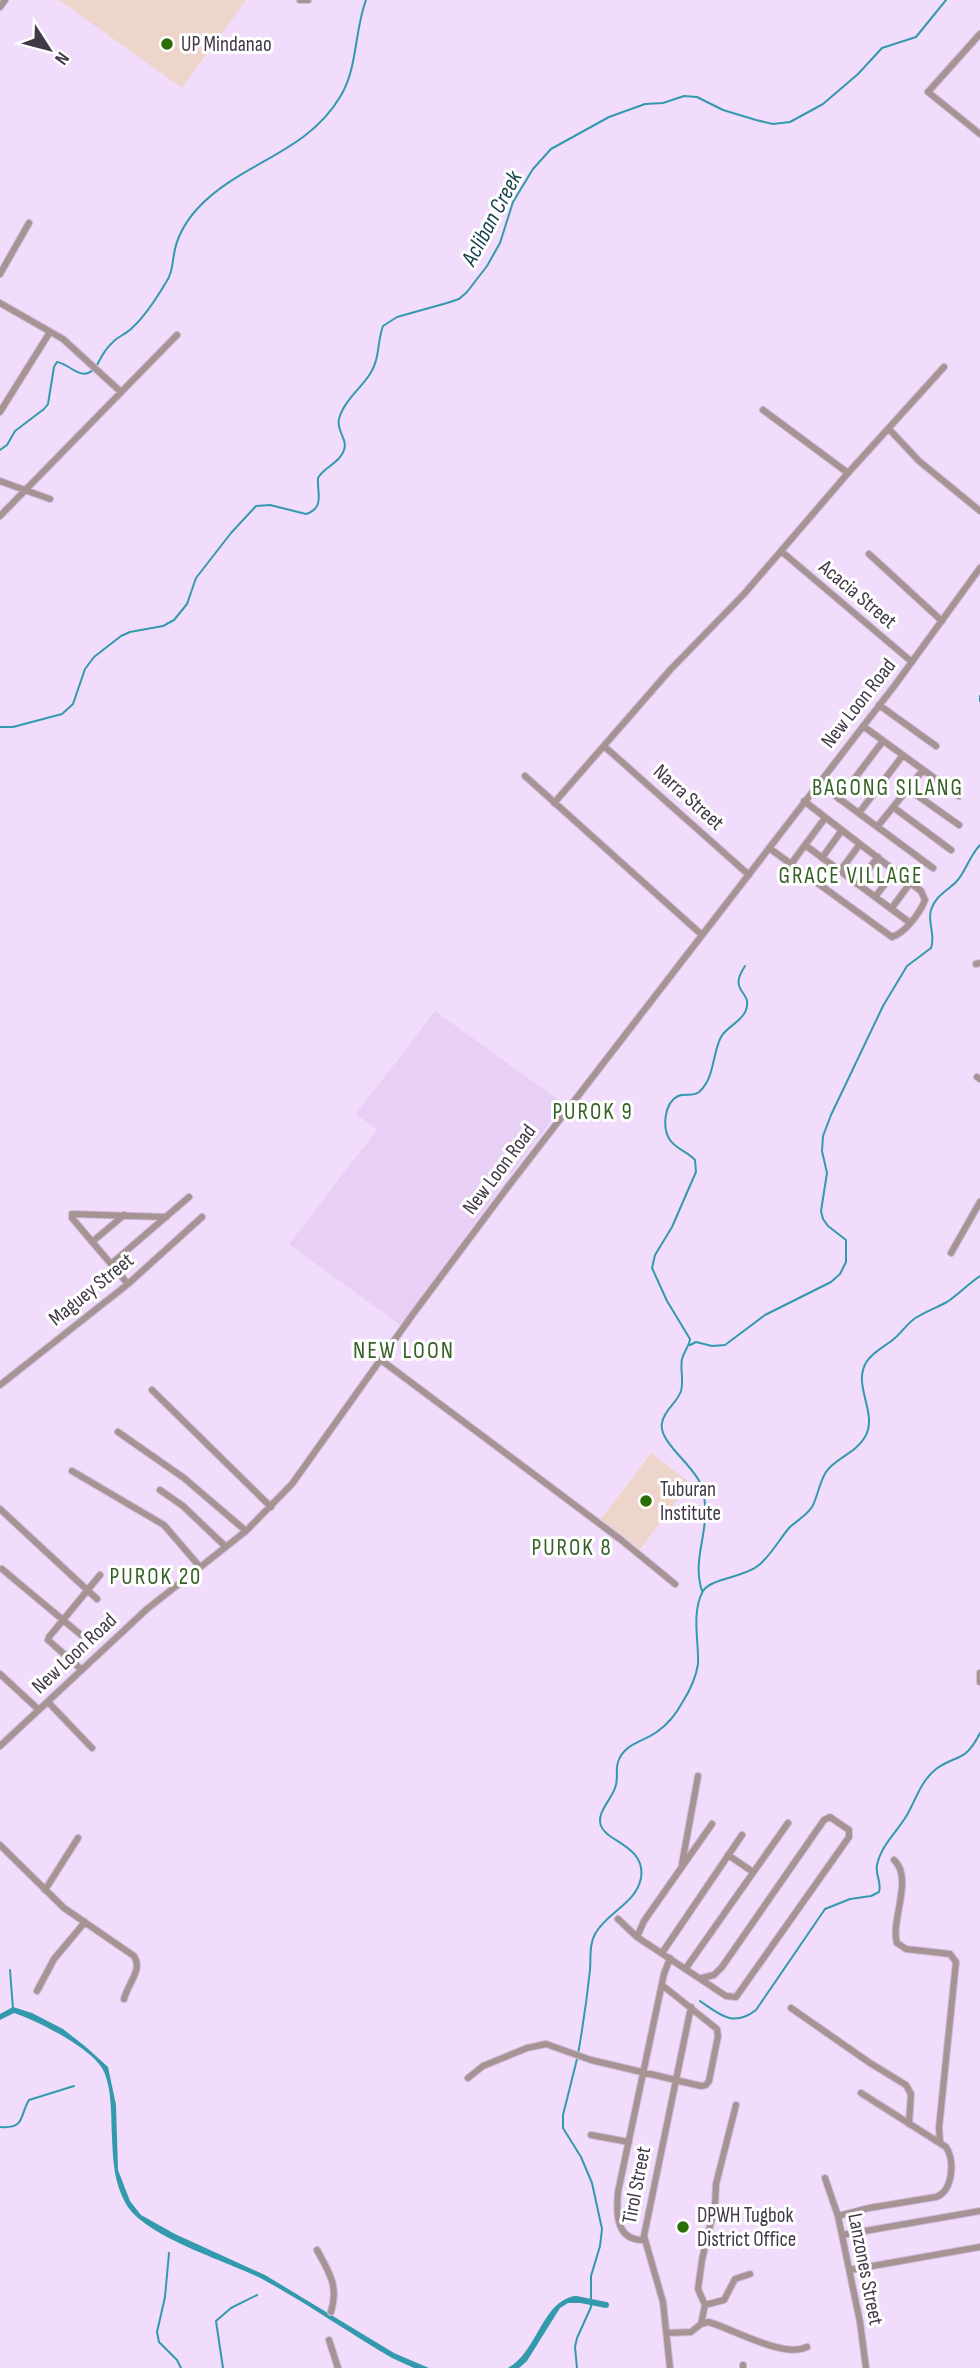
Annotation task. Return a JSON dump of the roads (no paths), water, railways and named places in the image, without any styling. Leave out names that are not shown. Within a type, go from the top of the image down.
[{"type":"street","points":[[0,7],[5,0]]},
{"type":"street","points":[[300,0],[308,0]]},
{"type":"street","points":[[980,34],[928,92],[980,134]]},
{"type":"street","points":[[0,274],[29,223]]},
{"type":"street","points":[[0,303],[50,331],[83,356],[121,392]]},
{"type":"street","points":[[0,412],[50,331]]},
{"type":"street","points":[[0,516],[177,335]]},
{"type":"street","points":[[554,803],[670,670],[744,594],[944,367]]},
{"type":"street","points":[[763,410],[848,473]]},
{"type":"street","points":[[889,429],[919,461],[980,511]]},
{"type":"street","points":[[0,481],[50,499]]},
{"type":"street","name":"Acacia Street","points":[[781,551],[912,662]]},
{"type":"street","points":[[869,554],[942,621]]},
{"type":"street","name":"New Loon Road","points":[[0,1746],[147,1609],[246,1531],[299,1475],[506,1188],[912,662],[980,568]]},
{"type":"street","points":[[879,705],[936,746]]},
{"type":"street","points":[[863,726],[959,796]]},
{"type":"street","points":[[839,799],[883,741]]},
{"type":"street","name":"Narra Street","points":[[604,746],[749,875]]},
{"type":"street","points":[[859,813],[903,755]]},
{"type":"street","points":[[877,827],[923,770]]},
{"type":"street","points":[[525,776],[702,935]]},
{"type":"street","points":[[818,783],[933,868]]},
{"type":"street","points":[[908,789],[959,825]]},
{"type":"street","points":[[769,848],[894,937],[922,908],[925,900],[923,893],[804,801]]},
{"type":"street","points":[[893,807],[951,850]]},
{"type":"street","points":[[791,864],[825,818]]},
{"type":"street","points":[[822,858],[842,830]]},
{"type":"street","points":[[840,871],[860,844]]},
{"type":"street","points":[[805,845],[909,922]]},
{"type":"street","points":[[858,884],[877,857]]},
{"type":"street","points":[[876,897],[895,871]]},
{"type":"street","points":[[891,909],[911,883]]},
{"type":"street","points":[[110,1264],[189,1197]]},
{"type":"street","points":[[951,1253],[980,1202]]},
{"type":"street","points":[[128,1284],[72,1218],[72,1214],[166,1217]]},
{"type":"street","points":[[92,1242],[124,1215]]},
{"type":"street","name":"Maguey Street","points":[[0,1385],[128,1284],[202,1217]]},
{"type":"street","points":[[381,1360],[620,1539],[675,1584]]},
{"type":"street","points":[[152,1390],[271,1507]]},
{"type":"street","points":[[118,1432],[171,1468],[246,1531]]},
{"type":"street","points":[[72,1471],[164,1525],[200,1567]]},
{"type":"street","points":[[160,1490],[183,1506],[226,1546]]},
{"type":"street","points":[[0,1509],[97,1599]]},
{"type":"street","points":[[2,1569],[81,1635]]},
{"type":"street","points":[[82,1670],[48,1640],[62,1619],[100,1575]]},
{"type":"street","points":[[980,1673],[980,1682]]},
{"type":"street","points":[[0,1674],[39,1710]]},
{"type":"street","points":[[47,1702],[92,1748]]},
{"type":"street","points":[[682,1867],[698,1776]]},
{"type":"street","points":[[618,1919],[637,1937],[730,1997],[739,1995],[849,1837],[848,1829],[830,1817],[824,1820],[722,1967],[714,1975],[702,1978]]},
{"type":"street","points":[[686,1968],[788,1823]]},
{"type":"street","points":[[637,1937],[644,1921],[712,1824]]},
{"type":"street","points":[[662,1953],[742,1835]]},
{"type":"street","points":[[45,1890],[78,1838]]},
{"type":"street","points":[[0,1845],[64,1908],[128,1951],[138,1962],[138,1968],[124,1999]]},
{"type":"street","points":[[729,1855],[753,1872]]},
{"type":"street","points":[[894,1860],[901,1872],[895,1937],[897,1943],[906,1949],[950,1954],[956,1962],[939,2128],[940,2142]]},
{"type":"street","points":[[37,1992],[54,1959],[85,1922]]},
{"type":"street","points":[[643,2240],[625,2235],[620,2226],[618,2192],[670,1958]]},
{"type":"street","points":[[468,2078],[483,2066],[538,2044],[546,2044],[582,2057],[644,2073],[706,2085],[717,2042],[716,2029],[662,1985]]},
{"type":"street","name":"Tirol Street","points":[[670,2368],[663,2302],[643,2240],[691,2007]]},
{"type":"street","points":[[790,2008],[906,2085],[911,2094],[909,2124]]},
{"type":"street","points":[[838,2216],[943,2194],[948,2185],[951,2158],[940,2142],[860,2093]]},
{"type":"street","points":[[701,2324],[705,2305],[698,2289],[702,2260],[715,2205],[716,2184],[736,2105]]},
{"type":"street","points":[[591,2136],[629,2142]]},
{"type":"street","name":"Lanzones Street","points":[[825,2178],[838,2216],[866,2368]]},
{"type":"street","points":[[842,2235],[980,2211]]},
{"type":"street","points":[[849,2270],[980,2247]]},
{"type":"street","points":[[317,2250],[335,2289],[331,2312]]},
{"type":"street","points":[[705,2305],[724,2300],[735,2279],[750,2274]]},
{"type":"street","points":[[667,2333],[691,2332],[701,2324],[711,2323],[749,2340],[793,2350],[807,2347]]},
{"type":"street","points":[[329,2340],[338,2368]]},
{"type":"water","points":[[13,2007],[32,2013],[63,2029],[108,2067],[116,2105],[118,2170],[130,2201],[141,2215],[175,2234],[265,2275],[394,2353],[429,2368],[414,2368],[392,2358],[264,2280],[169,2238],[136,2216],[126,2204],[117,2180],[109,2089],[100,2065],[65,2037],[36,2022],[14,2013],[0,2020],[0,2014]]},
{"type":"water","points":[[574,2296],[584,2298],[583,2303],[568,2303],[560,2308],[527,2361],[519,2368],[508,2368],[526,2351],[554,2308],[563,2300]]},
{"type":"waterway","points":[[97,365],[107,348],[138,322],[158,295],[170,273],[180,235],[198,208],[234,179],[310,132],[326,116],[346,86],[366,0]]},
{"type":"waterway","name":"Acliban Creek","points":[[0,727],[13,727],[62,714],[73,704],[85,669],[94,657],[121,636],[163,626],[174,620],[187,604],[196,578],[256,506],[270,505],[306,514],[316,508],[319,499],[318,478],[344,450],[339,427],[341,413],[373,368],[383,326],[397,317],[459,299],[467,292],[500,243],[513,202],[533,169],[551,149],[609,117],[645,104],[663,103],[684,96],[697,97],[723,110],[756,120],[773,124],[790,122],[823,104],[858,74],[882,48],[916,37],[946,0]]},
{"type":"waterway","points":[[0,450],[7,445],[15,431],[48,404],[57,362],[79,373],[93,370]]},
{"type":"waterway","points":[[980,696],[980,701]]},
{"type":"waterway","points":[[690,1345],[696,1342],[712,1346],[725,1345],[765,1315],[831,1282],[840,1274],[846,1262],[846,1240],[828,1226],[821,1211],[827,1173],[822,1151],[823,1136],[883,1006],[907,966],[931,948],[933,938],[930,915],[933,905],[959,878],[980,845]]},
{"type":"waterway","points":[[702,1591],[699,1565],[705,1500],[697,1477],[665,1438],[662,1430],[663,1418],[681,1391],[682,1359],[690,1339],[667,1301],[652,1268],[655,1255],[672,1227],[696,1172],[695,1160],[675,1146],[667,1135],[667,1110],[673,1099],[697,1093],[704,1086],[711,1073],[721,1037],[744,1014],[747,1003],[739,981],[745,966]]},
{"type":"waterway","points":[[578,2054],[593,1938],[600,1926],[633,1895],[641,1878],[638,1859],[605,1832],[601,1826],[601,1816],[616,1785],[617,1765],[621,1756],[630,1747],[662,1728],[680,1707],[692,1685],[698,1664],[697,1608],[703,1591],[713,1583],[745,1573],[763,1561],[789,1528],[812,1507],[830,1467],[861,1443],[869,1418],[863,1389],[863,1370],[870,1357],[914,1319],[947,1302],[980,1276]]},
{"type":"waterway","points":[[700,2001],[726,2017],[740,2018],[756,2010],[825,1909],[879,1892],[879,1858],[923,1785],[936,1769],[965,1754],[980,1733]]},
{"type":"waterway","points":[[10,1970],[13,2009]]},
{"type":"waterway","points":[[577,2059],[563,2115],[563,2128],[581,2157],[592,2183],[602,2229],[591,2276],[591,2307],[575,2347],[577,2368]]},
{"type":"waterway","points":[[0,2127],[18,2124],[29,2100],[74,2086]]},
{"type":"waterway","points":[[169,2253],[165,2297],[157,2332],[159,2342],[177,2360],[181,2368]]},
{"type":"waterway","points":[[223,2368],[216,2321],[231,2308],[257,2295]]},
{"type":"waterway","points":[[576,2299],[606,2305]]},
{"type":"place","name":"UP Mindanao","points":[[167,44]]},
{"type":"place","name":"Tuburan Institute","points":[[646,1501]]},
{"type":"place","name":"DPWH Tugbok District Office","points":[[683,2227]]},
{"type":"district","name":"BAGONG SILANG","points":[[888,787]]},
{"type":"district","name":"GRACE VILLAGE","points":[[851,875]]},
{"type":"district","name":"PUROK 9","points":[[593,1111]]},
{"type":"district","name":"NEW LOON","points":[[404,1350]]},
{"type":"district","name":"PUROK 8","points":[[572,1547]]},
{"type":"district","name":"PUROK 20","points":[[156,1576]]}]
